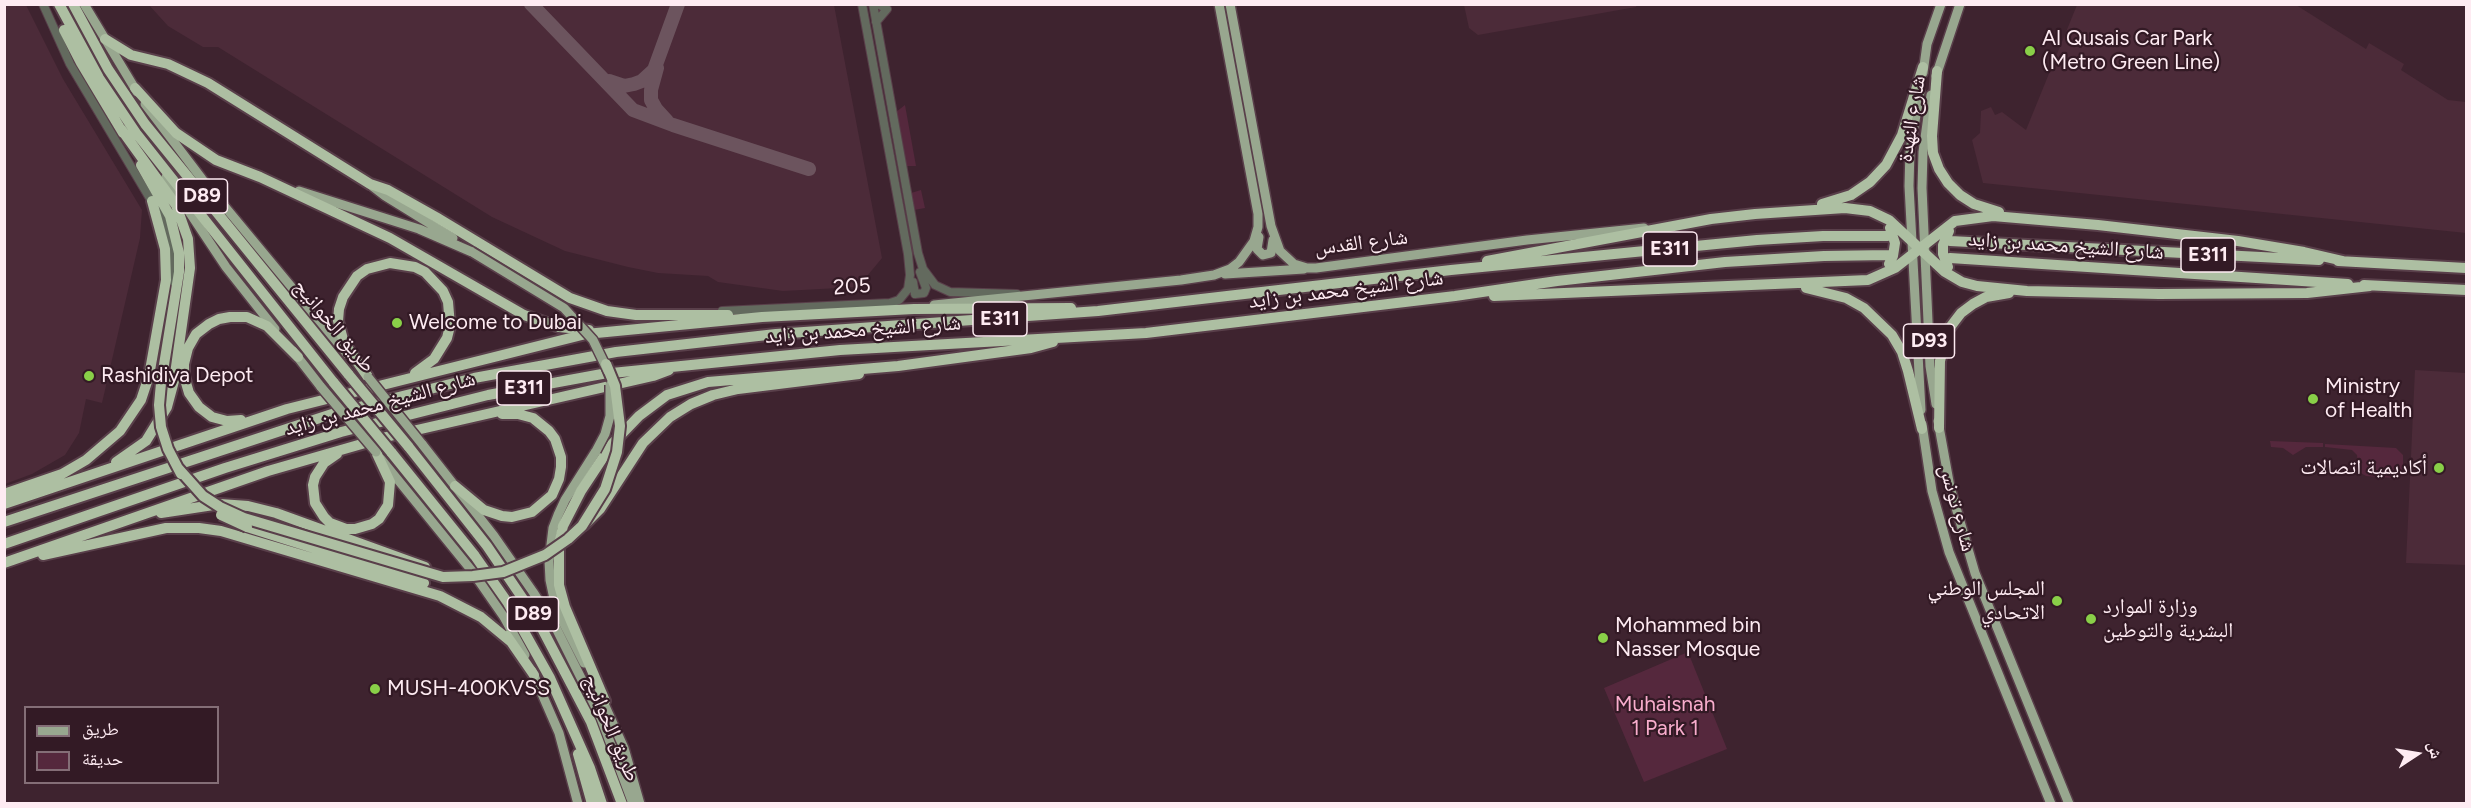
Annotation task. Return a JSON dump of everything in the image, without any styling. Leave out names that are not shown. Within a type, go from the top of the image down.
[{"type":"highway","points":[[53,4],[81,63],[121,129],[173,225],[180,263],[159,405],[161,427],[168,449],[193,490],[207,505],[223,516],[247,527],[443,590],[486,616],[499,627],[534,675]]},
{"type":"highway","name":"طريق الخوانيج","points":[[59,4],[105,88],[162,166],[475,556],[503,595],[541,661],[573,730],[602,804]]},
{"type":"highway","name":"طريق الخوانيج","points":[[73,4],[108,69],[152,133],[487,546],[538,621],[591,722],[622,804]]},
{"type":"highway","points":[[105,39],[131,55],[168,64],[200,78],[370,184],[382,187],[410,202],[570,298],[608,311],[645,316],[762,317]]},
{"type":"highway","points":[[1791,211],[1851,195],[1878,174],[1892,155],[1902,135],[1923,67]]},
{"type":"highway","points":[[1937,70],[1932,136],[1933,153],[1939,169],[1960,195],[1974,204],[2020,217]]},
{"type":"highway","points":[[135,88],[184,140],[216,160],[260,177],[390,238],[508,306],[541,322],[577,329],[615,330]]},
{"type":"highway","points":[[72,481],[125,457],[146,441],[162,419],[173,388],[190,277],[189,249],[180,213],[167,189],[121,129]]},
{"type":"highway","points":[[4,494],[62,474],[86,460],[120,431],[141,400],[150,376],[166,280],[165,249],[152,201]]},
{"type":"highway","points":[[1451,270],[1529,252],[1711,219],[1791,211],[1854,208],[1879,215],[1919,247],[1945,272],[1962,282],[1977,286],[2027,291],[2115,294],[2285,294],[2328,292],[2370,286]]},
{"type":"highway","points":[[1876,277],[1891,262],[1895,243],[1892,230],[1879,215]]},
{"type":"highway","points":[[1455,297],[1558,295],[1859,281],[1876,277],[1894,268],[1955,221],[1992,216],[2020,217],[2256,244],[2343,261]]},
{"type":"highway","points":[[1962,282],[1949,270],[1943,254],[1943,245],[1950,229],[1966,219]]},
{"type":"highway","name":"شارع الشيخ محمد بن زايد","points":[[4,522],[306,421],[430,388],[544,364],[713,340],[1098,311],[1451,270],[1757,240],[1823,236],[1888,236]]},
{"type":"highway","name":"شارع الشيخ محمد بن زايد","points":[[1950,241],[2466,268]]},
{"type":"highway","name":"شارع الشيخ محمد بن زايد","points":[[4,544],[247,461],[389,419],[488,395],[566,380],[675,365],[840,350],[1146,333],[1455,297],[1557,280],[1725,262],[1791,257],[1889,255]]},
{"type":"highway","name":"شارع الشيخ محمد بن زايد","points":[[1950,258],[2466,291]]},
{"type":"highway","points":[[366,375],[344,343],[340,333],[338,321],[343,297],[357,276],[368,269],[390,263],[403,264],[420,270],[435,280],[443,291],[450,314],[447,338],[442,349],[434,359],[407,378]]},
{"type":"highway","points":[[1773,284],[1828,292],[1846,298],[1879,320],[1892,335],[1902,352],[1922,429]]},
{"type":"highway","points":[[1940,428],[1940,361],[1948,330],[1961,313],[1986,297],[2027,291]]},
{"type":"highway","points":[[4,504],[287,409],[559,340],[615,330],[762,317],[914,309],[1047,307],[1098,311]]},
{"type":"highway","points":[[287,409],[275,410],[237,421],[212,417],[199,407],[189,393],[184,376],[184,359],[193,339],[204,327],[219,319],[236,316],[262,324],[298,357]]},
{"type":"highway","points":[[178,468],[203,496],[244,518],[429,574],[449,578],[489,575],[517,567],[556,548],[582,526],[596,514],[647,438],[670,417],[691,404],[713,395],[738,389],[821,380],[898,366],[1031,348],[1064,338]]},
{"type":"highway","points":[[582,526],[607,483],[618,446],[618,403],[613,379],[606,364]]},
{"type":"highway","points":[[4,563],[268,471],[477,415],[653,376],[675,365]]},
{"type":"highway","points":[[605,701],[564,607],[558,575],[559,545],[569,511],[612,444],[625,429],[652,405],[667,396],[702,383],[898,366]]},
{"type":"highway","points":[[455,486],[484,510],[512,517],[540,507],[552,495],[559,479],[561,467],[559,448],[549,430],[541,423],[518,414],[477,415]]},
{"type":"highway","points":[[357,446],[324,463],[313,485],[318,510],[338,526],[355,529],[372,524],[379,519],[388,505],[390,482],[376,453]]},
{"type":"highway","points":[[85,534],[171,511],[234,504],[262,509],[425,567],[463,576]]},
{"type":"highway","points":[[4,563],[166,528],[210,529],[231,533],[440,596],[473,612],[510,641]]},
{"type":"highway","points":[[573,730],[592,804]]},
{"type":"main road","points":[[84,4],[156,121],[422,444],[521,573],[566,647],[601,718],[633,804]]},
{"type":"main road","points":[[1219,4],[1261,220],[1257,249],[1263,255],[1269,254],[1272,250],[1271,226]]},
{"type":"main road","name":"شارع القدس","points":[[1230,4],[1271,226],[1277,246],[1293,264],[1307,268],[1578,234],[1667,226]]},
{"type":"main road","name":"شارع النهدة","points":[[1919,247],[1909,199],[1910,150],[1927,44],[1941,4]]},
{"type":"main road","name":"شارع النهدة","points":[[1919,247],[1923,152],[1937,70],[1960,4]]},
{"type":"main road","points":[[162,166],[170,185],[232,275],[483,586],[513,633],[534,675],[559,733],[578,804]]},
{"type":"main road","points":[[260,177],[342,206],[413,227],[472,252]]},
{"type":"main road","points":[[370,184],[380,193],[472,252],[564,308],[585,328],[606,364],[611,405],[605,434],[558,515],[551,537],[549,561],[552,594],[560,617],[605,701],[624,748],[640,804]]},
{"type":"main road","points":[[1214,275],[1235,266],[1254,241],[1258,221],[1254,191]]},
{"type":"main road","name":"شارع تونس","points":[[1919,247],[1930,366],[1955,507],[1975,573],[2069,804]]},
{"type":"main road","name":"شارع تونس","points":[[1919,247],[1922,429],[1932,491],[1949,552],[2051,804]]},
{"type":"main road","points":[[914,309],[979,299],[1139,285],[1255,270],[1307,268]]},
{"type":"street","points":[[43,4],[70,64],[164,222],[171,243],[174,299]]},
{"type":"street","points":[[864,4],[869,11],[875,7],[887,9],[876,22]]},
{"type":"street","name":"205","points":[[513,264],[585,299],[621,308],[663,311],[758,311],[897,301],[910,285],[908,254],[864,4]]},
{"type":"street","points":[[875,7],[919,268],[926,288],[920,295],[915,294],[913,289],[913,274],[908,254]]},
{"type":"street","points":[[918,252],[925,274],[935,285],[945,290],[961,294],[1009,293],[1024,296]]},
{"type":"shaded area","points":[[1464,4],[1637,5],[1478,35],[1469,28]]},
{"type":"shaded area","points":[[4,5],[26,5],[63,79],[142,210],[140,238],[102,403],[86,399],[79,433],[65,455],[32,474],[5,484]]},
{"type":"shaded area","points":[[149,5],[834,5],[882,258],[858,287],[783,291],[718,282],[708,276],[658,273],[565,251],[492,217],[218,47],[203,47],[168,26]]},
{"type":"shaded area","points":[[2077,5],[2296,5],[2366,49],[2369,43],[2404,64],[2401,70],[2448,100],[2466,102],[2466,233],[1983,183],[1972,140],[1980,133],[1981,111],[1991,107],[1995,115],[2002,112],[2026,130]]},
{"type":"shaded area","name":"أكاديمية اتصالات","points":[[2415,370],[2466,373],[2466,565],[2406,563]]},
{"type":"green space","points":[[905,105],[916,166],[906,166],[896,112]]},
{"type":"green space","points":[[921,190],[925,208],[914,210],[911,193]]},
{"type":"green space","points":[[2270,441],[2323,443],[2323,447],[2306,447],[2293,455],[2283,448],[2271,447]]},
{"type":"green space","points":[[2325,444],[2396,448],[2403,455],[2403,469],[2394,478],[2366,476],[2359,472],[2357,455],[2352,450],[2325,447]]},
{"type":"green space","name":"Muhaisnah 1 Park 1","points":[[1688,652],[1727,749],[1644,782],[1604,688]]},
{"type":"taxiway","points":[[531,4],[633,110],[809,169]]},
{"type":"taxiway","points":[[609,81],[624,86],[634,84],[642,81],[654,70],[678,4]]},
{"type":"taxiway","points":[[657,68],[651,90],[651,100],[667,121]]},
{"type":"place","name":"Al Qusais Car Park (Metro Green Line)","points":[[2030,51]]},
{"type":"place","name":"Welcome to Dubai","points":[[397,323]]},
{"type":"place","name":"Rashidiya Depot","points":[[89,376]]},
{"type":"place","name":"Ministry of Health","points":[[2313,399]]},
{"type":"place","name":"أكاديمية اتصالات","points":[[2439,468]]},
{"type":"place","name":"المجلس الوطني الاتحادي","points":[[2057,601]]},
{"type":"place","name":"وزارة الموارد البشرية والتوطين","points":[[2091,619]]},
{"type":"place","name":"Mohammed bin Nasser Mosque","points":[[1603,638]]},
{"type":"place","name":"MUSH-400KVSS","points":[[375,689]]}]
